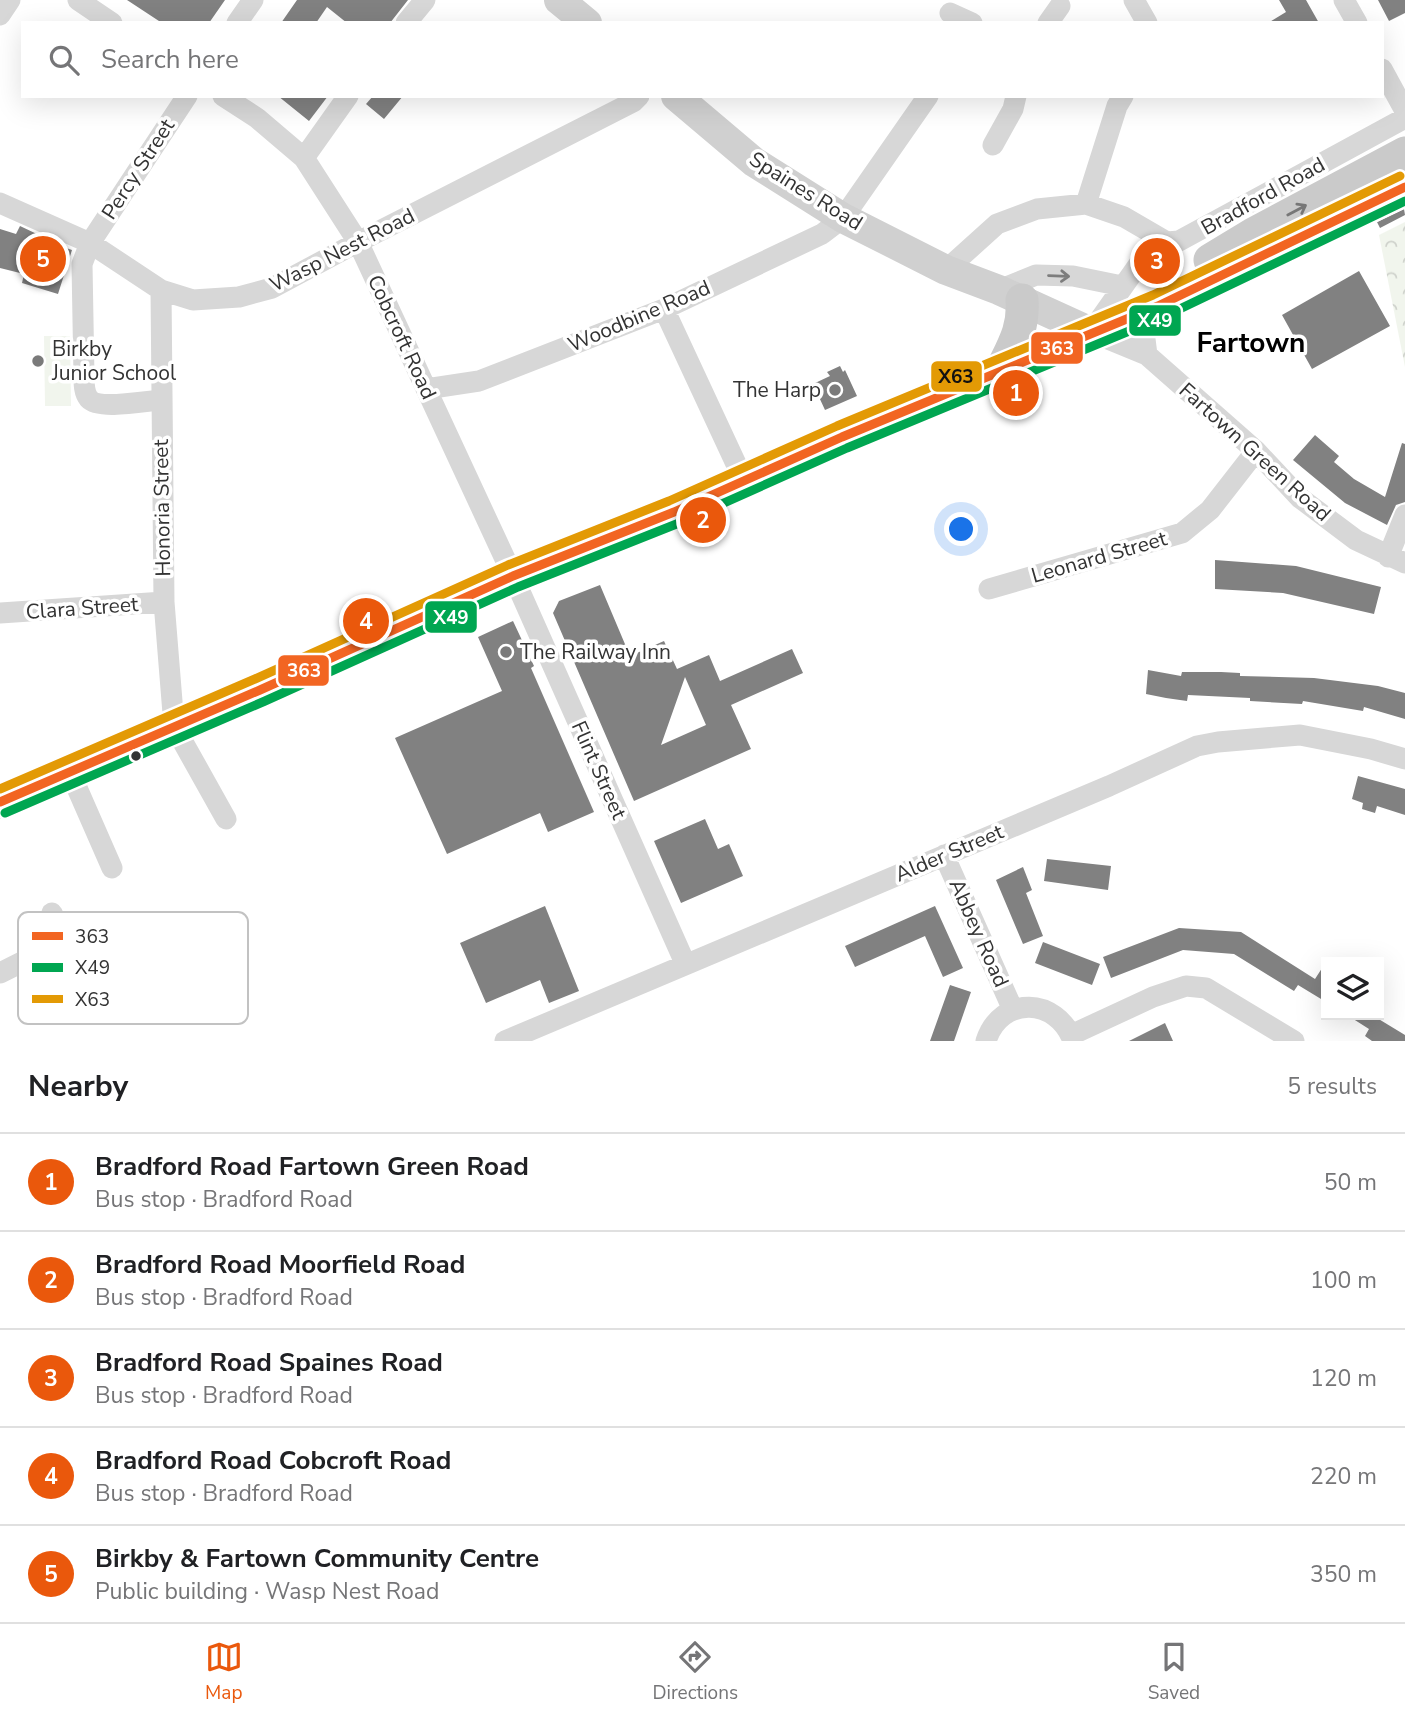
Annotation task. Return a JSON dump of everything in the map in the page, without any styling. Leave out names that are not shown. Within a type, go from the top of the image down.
[{"type":"main road","name":"Bradford Road","points":[[1091,332],[1253,234],[1405,153]]},
{"type":"main road","points":[[0,802],[260,690],[513,576],[674,512],[842,436],[1158,306],[1405,187]]},
{"type":"main road","points":[[1003,369],[1023,318],[1010,295]]},
{"type":"street","points":[[0,15],[10,0]]},
{"type":"street","points":[[78,0],[109,21]]},
{"type":"street","points":[[238,21],[253,0]]},
{"type":"street","points":[[408,21],[425,0]]},
{"type":"street","points":[[559,0],[585,21]]},
{"type":"street","points":[[1134,0],[1146,21]]},
{"type":"street","points":[[1344,0],[1356,21]]},
{"type":"street","points":[[951,12],[968,21]]},
{"type":"street","points":[[1384,73],[1405,111]]},
{"type":"street","name":"Percy Street","points":[[90,243],[186,98]]},
{"type":"street","name":"Cobcroft Road","points":[[226,98],[257,118],[304,158],[358,242],[513,576]]},
{"type":"street","points":[[304,158],[347,98]]},
{"type":"street","name":"Wasp Nest Road","points":[[0,203],[90,243],[161,290],[193,300],[239,297],[272,288],[637,98]]},
{"type":"street","name":"Spaines Road","points":[[678,98],[754,162],[843,218],[946,270],[1010,295],[1091,332]]},
{"type":"street","points":[[843,218],[927,98]]},
{"type":"street","points":[[993,145],[1013,109],[1016,98]]},
{"type":"street","points":[[1086,204],[1122,98]]},
{"type":"street","name":"Bradford Road","points":[[1158,237],[1167,242],[1179,241],[1405,118]]},
{"type":"street","points":[[946,270],[997,224],[1037,209],[1086,204],[1124,217],[1158,237],[1091,332]]},
{"type":"street","name":"Woodbine Road","points":[[426,389],[479,381],[663,309],[822,234],[843,218]]},
{"type":"street","points":[[90,243],[82,264],[86,393],[89,399],[98,404],[161,400]]},
{"type":"street","points":[[1010,295],[1036,275],[1073,276],[1122,286]]},
{"type":"street","name":"Honoria Street","points":[[161,290],[164,602],[174,726]]},
{"type":"street","points":[[1147,355],[1144,331],[1158,306]]},
{"type":"street","points":[[663,309],[739,483]]},
{"type":"street","name":"Fartown Green Road","points":[[1091,332],[1147,355],[1256,451],[1300,498],[1356,540],[1397,560]]},
{"type":"street","name":"Leonard Street","points":[[989,589],[1182,533],[1210,510],[1256,451]]},
{"type":"street","points":[[1397,560],[1405,515]]},
{"type":"street","name":"Flint Street","points":[[513,576],[685,963]]},
{"type":"street","name":"Clara Street","points":[[0,613],[164,602]]},
{"type":"street","points":[[174,726],[226,819]]},
{"type":"street","name":"Alder Street","points":[[505,1041],[1197,747],[1217,742],[1300,735],[1371,749],[1405,759]]},
{"type":"street","points":[[70,772],[112,868]]},
{"type":"street","name":"Abbey Road","points":[[944,856],[1013,1010]]},
{"type":"street","points":[[0,974],[18,965]]},
{"type":"street","name":"Abbey Road","points":[[986,1041],[989,1031],[1000,1018],[1013,1010],[1042,1008],[1056,1015],[1072,1038],[1153,997],[1186,986],[1206,988],[1294,1041]]},
{"type":"green space","points":[[1405,222],[1405,367],[1379,235]]},
{"type":"green space","points":[[44,336],[70,336],[71,406],[45,406]]},
{"type":"building","points":[[127,0],[225,0],[210,21],[159,21]]},
{"type":"building","points":[[297,0],[408,0],[392,21],[344,21],[327,7],[317,21],[282,21]]},
{"type":"building","points":[[1279,0],[1306,0],[1318,21],[1271,21],[1286,12]]},
{"type":"building","points":[[1378,0],[1405,0],[1405,13],[1389,21]]},
{"type":"building","points":[[280,98],[326,98],[309,121]]},
{"type":"building","points":[[371,98],[401,98],[384,119],[366,104]]},
{"type":"building","points":[[1404,209],[1405,215],[1380,228],[1377,222]]},
{"type":"building","points":[[20,226],[39,235],[37,238],[72,250],[58,294],[22,283],[24,274],[0,268],[0,229],[16,234]]},
{"type":"building","points":[[1359,271],[1390,326],[1312,369],[1282,315]]},
{"type":"building","name":"The Harp","points":[[840,366],[843,372],[845,370],[857,396],[825,410],[813,384],[830,376],[827,372]]},
{"type":"building","points":[[1315,435],[1339,456],[1334,462],[1354,479],[1385,497],[1402,443],[1405,444],[1405,502],[1396,505],[1387,525],[1345,503],[1293,460]]},
{"type":"building","points":[[1215,560],[1296,566],[1381,587],[1374,614],[1283,593],[1215,589]]},
{"type":"building","points":[[600,585],[630,656],[664,641],[677,669],[709,655],[720,681],[792,649],[803,673],[731,705],[751,749],[634,801],[553,613],[559,601]],"holes":[[[685,677],[706,725],[661,745]]]},
{"type":"building","points":[[513,621],[594,812],[548,832],[540,813],[447,854],[395,738],[502,691],[478,637]]},
{"type":"building","points":[[1148,670],[1181,676],[1182,672],[1221,672],[1240,673],[1240,676],[1314,678],[1378,686],[1405,693],[1405,719],[1364,707],[1363,711],[1303,701],[1302,704],[1188,695],[1187,701],[1166,698],[1146,694]]},
{"type":"building","points":[[1358,776],[1405,789],[1405,815],[1377,806],[1375,813],[1362,809],[1363,803],[1352,799]]},
{"type":"building","points":[[705,819],[718,849],[729,844],[743,876],[681,903],[654,841]]},
{"type":"building","points":[[1047,859],[1111,866],[1108,890],[1044,881]]},
{"type":"building","points":[[1023,867],[1032,890],[1026,893],[1043,936],[1023,944],[996,880]]},
{"type":"building","points":[[545,906],[579,991],[549,1003],[540,980],[486,1003],[460,943]]},
{"type":"building","points":[[935,906],[963,968],[943,977],[925,936],[855,967],[845,946]]},
{"type":"building","points":[[1179,928],[1241,932],[1315,979],[1321,970],[1321,999],[1298,985],[1294,991],[1234,954],[1183,950],[1111,978],[1103,957]]},
{"type":"building","points":[[1043,942],[1100,964],[1092,985],[1035,963]]},
{"type":"building","points":[[950,985],[971,992],[954,1041],[930,1041]]},
{"type":"building","points":[[1355,1020],[1380,1020],[1405,1035],[1405,1041],[1372,1041],[1365,1036],[1369,1029]]},
{"type":"building","points":[[1165,1023],[1173,1041],[1129,1041]]},
{"type":"transit line","name":"X63","points":[[0,789],[255,679],[508,565],[669,501],[837,426],[1153,295],[1400,176]]},
{"type":"transit line","name":"363","points":[[0,802],[260,690],[513,576],[674,512],[842,437],[1158,306],[1405,187]]},
{"type":"transit line","name":"X49","points":[[5,813],[265,701],[518,587],[679,523],[847,448],[1163,317],[1405,201]]},
{"type":"place","name":"Birkby & Fartown Community Centre","points":[[43,259]]},
{"type":"place","name":"Bradford Road Spaines Road","points":[[1157,261]]},
{"type":"place","name":"Birkby Junior School","points":[[38,361]]},
{"type":"place","name":"The Harp","points":[[835,390]]},
{"type":"place","name":"Bradford Road Fartown Green Road","points":[[1016,393]]},
{"type":"place","name":"Bradford Road Moorfield Road","points":[[703,520]]},
{"type":"place","name":"Bradford Road Cobcroft Road","points":[[366,621]]},
{"type":"place","name":"The Railway Inn","points":[[506,652]]},
{"type":"district","name":"Fartown","points":[[1251,343]]}]
